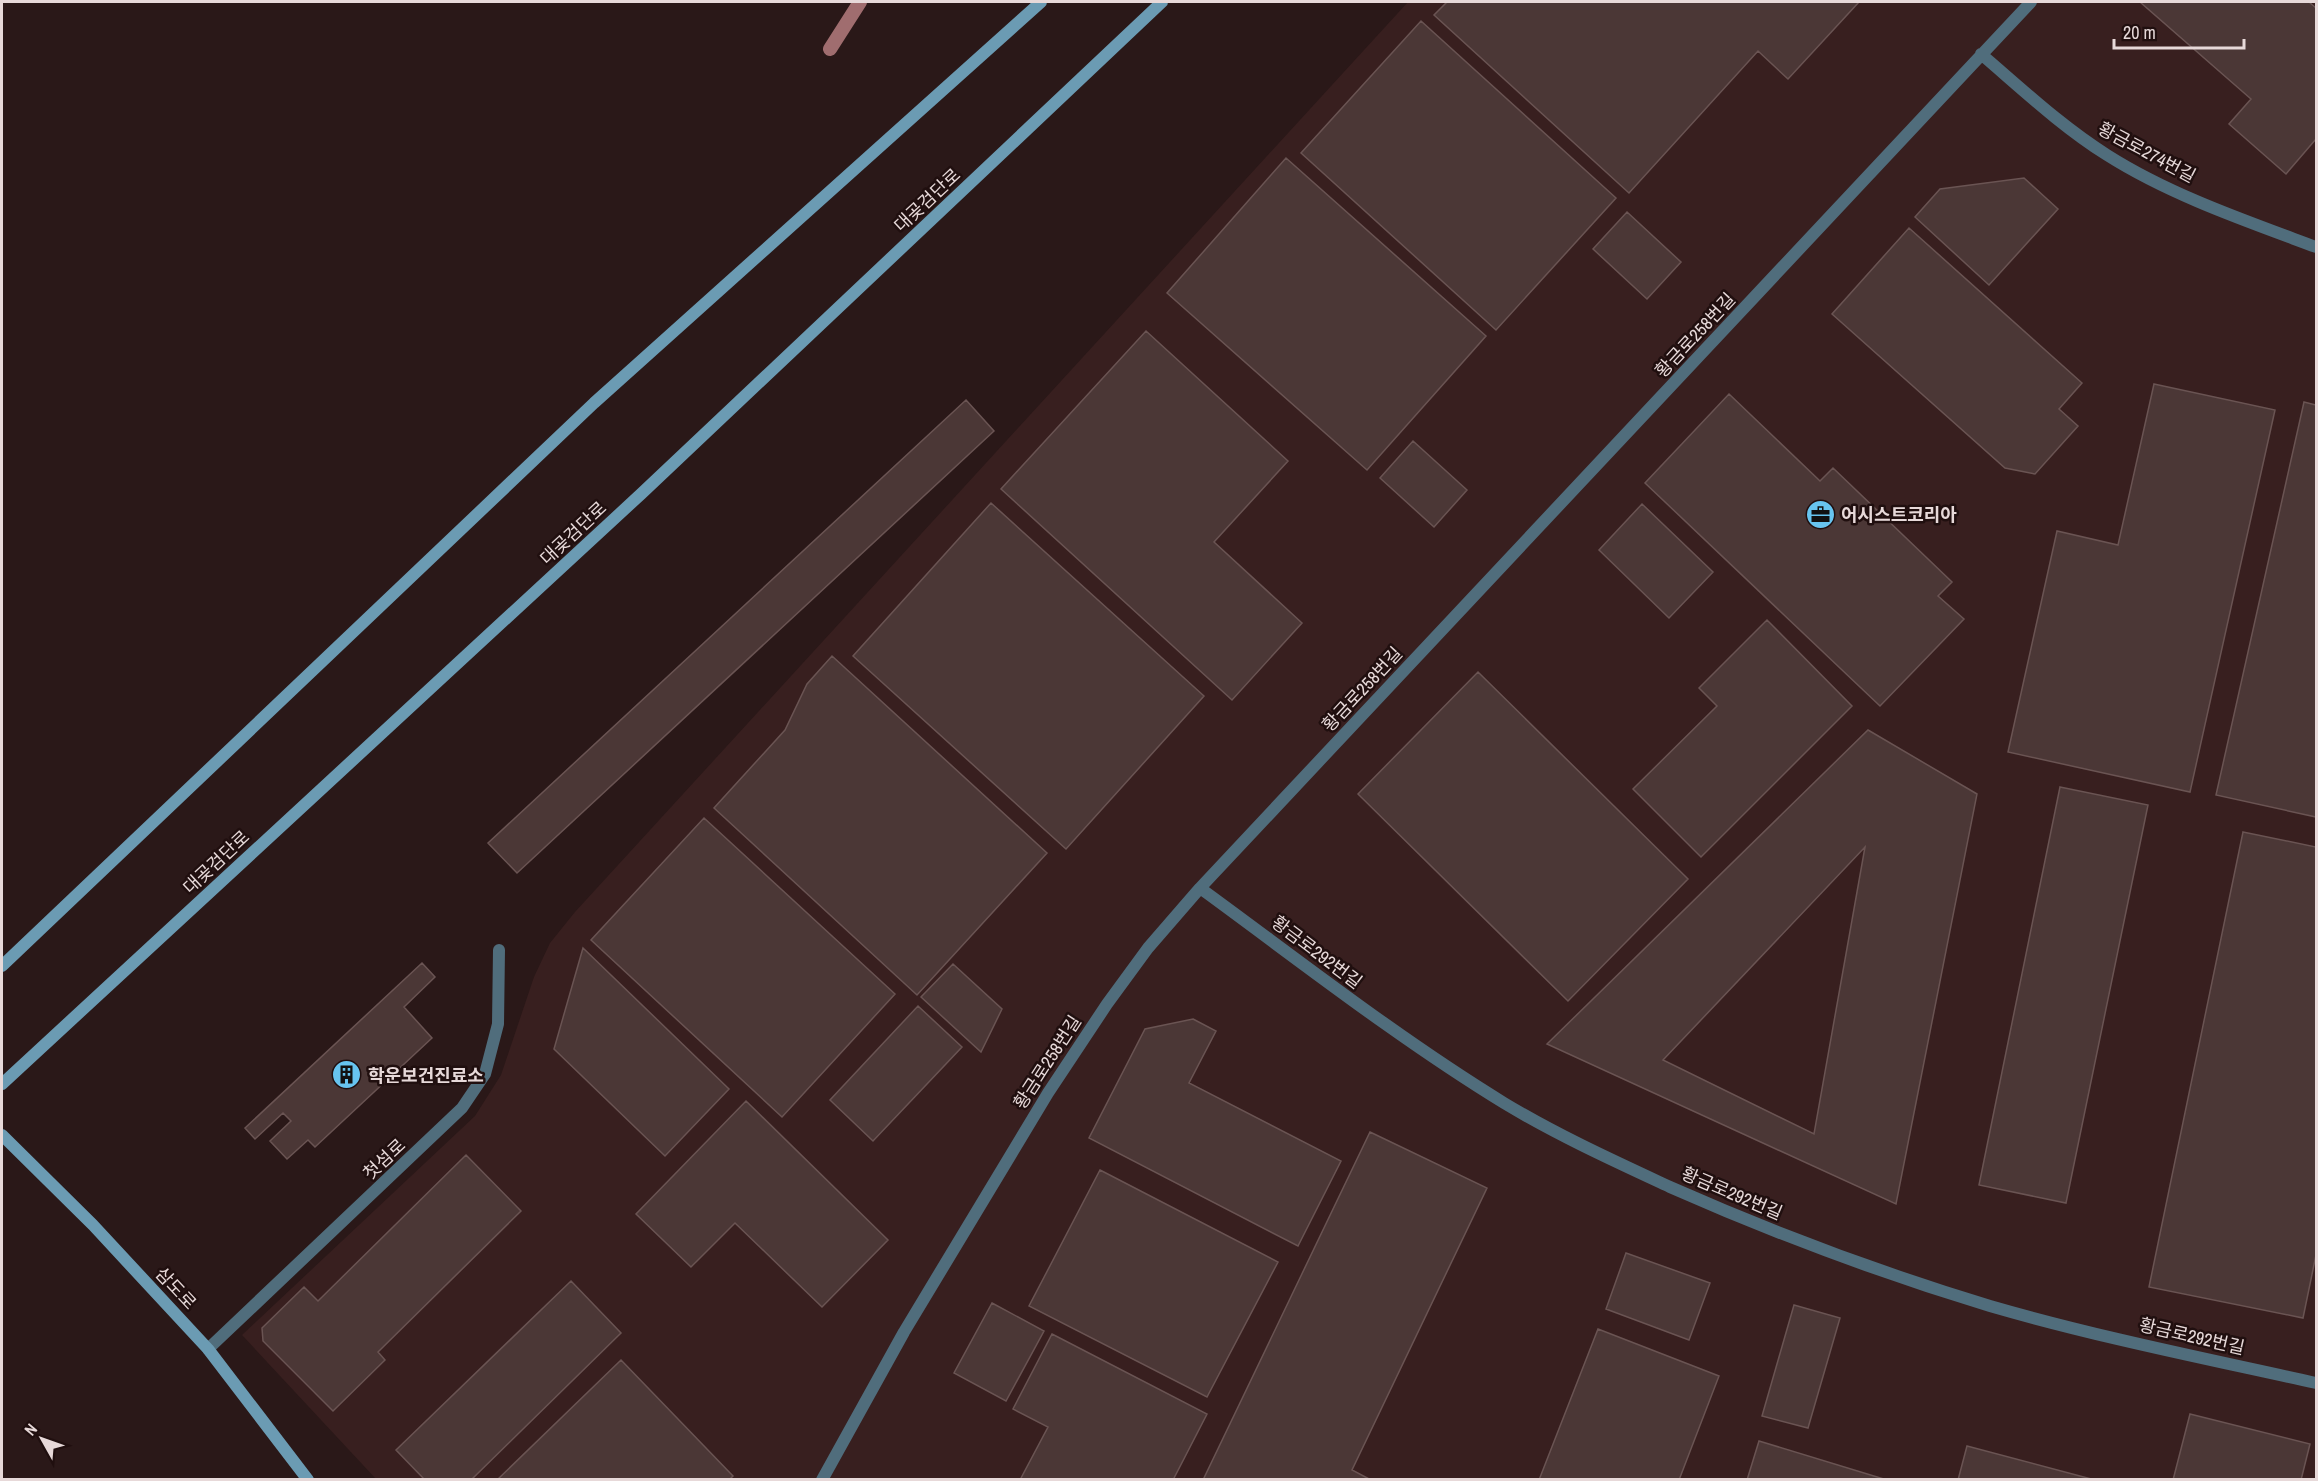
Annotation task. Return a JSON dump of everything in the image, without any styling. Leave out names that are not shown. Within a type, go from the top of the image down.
[{"type":"main road","points":[[2,966],[594,403],[1041,2]]},
{"type":"main road","name":"대곶검단로","points":[[2,1084],[641,494],[1162,2]]},
{"type":"main road","name":"삼도로","points":[[2,1135],[93,1226],[208,1349],[308,1479]]},
{"type":"street","name":"황금로258번길","points":[[822,1479],[904,1332],[1048,1093],[1113,994],[1200,888],[2031,2]]},
{"type":"street","name":"황금로274번길","points":[[1981,54],[2059,121],[2108,156],[2180,192],[2316,248]]},
{"type":"street","name":"황금로292번길","points":[[1200,888],[1361,1008],[1506,1104],[1590,1150],[1740,1218],[1878,1269],[1992,1306],[2141,1344],[2316,1383]]},
{"type":"street","name":"첫섬로","points":[[208,1349],[462,1108],[485,1074],[498,1024],[499,950]]},
{"type":"shaded area","points":[[1408,2],[2316,2],[2316,1479],[376,1479],[242,1335],[475,1116],[501,1075],[534,977],[550,943],[575,912]]},
{"type":"building","points":[[1447,2],[1859,2],[1788,79],[1758,51],[1629,193],[1434,15]]},
{"type":"building","points":[[2140,2],[2309,2],[2316,8],[2316,139],[2286,174],[2229,124],[2251,99]]},
{"type":"building","points":[[1421,21],[1616,198],[1496,330],[1301,153]]},
{"type":"building","points":[[1286,158],[1486,336],[1367,470],[1167,293]]},
{"type":"building","points":[[2024,178],[2058,209],[1989,285],[1915,217],[1940,189]]},
{"type":"building","points":[[1627,212],[1681,262],[1647,299],[1593,249]]},
{"type":"building","points":[[1909,228],[2082,383],[2059,409],[2078,426],[2035,474],[2005,468],[1832,314]]},
{"type":"building","points":[[1146,331],[1288,461],[1214,542],[1302,623],[1232,700],[1001,489]]},
{"type":"building","points":[[2154,384],[2275,410],[2190,792],[2008,752],[2057,531],[2118,545]]},
{"type":"building","points":[[1729,394],[1820,481],[1833,468],[1952,582],[1938,596],[1964,619],[1880,706],[1645,483]]},
{"type":"building","points":[[966,400],[994,431],[517,873],[488,843]]},
{"type":"building","points":[[2304,402],[2316,405],[2316,817],[2216,795]]},
{"type":"building","points":[[1413,441],[1467,490],[1434,527],[1380,478]]},
{"type":"building","points":[[991,503],[1204,696],[1066,849],[853,656]]},
{"type":"building","points":[[1642,504],[1713,572],[1669,618],[1599,550]]},
{"type":"building","points":[[1767,620],[1852,706],[1701,857],[1633,789],[1717,706],[1699,688]]},
{"type":"building","points":[[832,656],[1047,853],[917,995],[714,808],[785,730],[807,684]]},
{"type":"building","points":[[1478,672],[1688,879],[1568,1001],[1358,794]]},
{"type":"building","points":[[1868,730],[1977,794],[1896,1204],[1547,1044]],"holes":[[[1865,847],[1814,1134],[1663,1060]]]},
{"type":"building","points":[[2060,787],[2148,805],[2066,1203],[1979,1185]]},
{"type":"building","points":[[704,818],[895,994],[782,1117],[591,940]]},
{"type":"building","points":[[2243,832],[2316,847],[2316,1255],[2303,1318],[2149,1287]]},
{"type":"building","points":[[583,948],[729,1089],[665,1156],[554,1049]]},
{"type":"building","name":"학운보건진료소","points":[[422,963],[435,977],[404,1007],[432,1038],[315,1147],[308,1140],[287,1159],[270,1141],[291,1121],[283,1113],[255,1139],[245,1128]]},
{"type":"building","points":[[953,964],[1002,1009],[981,1052],[921,997]]},
{"type":"building","points":[[918,1006],[962,1047],[873,1141],[830,1100]]},
{"type":"building","points":[[1193,1019],[1216,1031],[1189,1083],[1341,1161],[1298,1246],[1089,1138],[1145,1029]]},
{"type":"building","points":[[746,1101],[888,1240],[822,1307],[735,1223],[691,1267],[636,1214]]},
{"type":"building","points":[[1370,1132],[1487,1188],[1352,1470],[1371,1480],[1203,1480]]},
{"type":"building","points":[[466,1155],[521,1211],[378,1352],[385,1360],[333,1411],[263,1341],[262,1328],[304,1287],[318,1301]]},
{"type":"building","points":[[1100,1170],[1278,1262],[1207,1397],[1029,1306]]},
{"type":"building","points":[[1626,1253],[1710,1283],[1689,1340],[1606,1309]]},
{"type":"building","points":[[571,1281],[621,1333],[471,1480],[425,1480],[396,1450]]},
{"type":"building","points":[[992,1303],[1044,1331],[1006,1401],[954,1373]]},
{"type":"building","points":[[1794,1305],[1840,1318],[1808,1428],[1762,1416]]},
{"type":"building","points":[[1598,1329],[1719,1376],[1679,1480],[1539,1480]]},
{"type":"building","points":[[1052,1334],[1207,1414],[1173,1480],[1020,1480],[1048,1427],[1013,1409]]},
{"type":"building","points":[[621,1360],[733,1476],[729,1480],[497,1480]]},
{"type":"building","points":[[2190,1414],[2310,1444],[2301,1480],[2173,1480]]},
{"type":"building","points":[[1759,1441],[1887,1480],[1747,1480]]},
{"type":"building","points":[[1967,1446],[2095,1480],[1958,1480]]},
{"type":"waterway","points":[[830,49],[860,2]]},
{"type":"place","name":"어시스트코리아","points":[[1820,514]]},
{"type":"place","name":"학운보건진료소","points":[[347,1075]]}]
